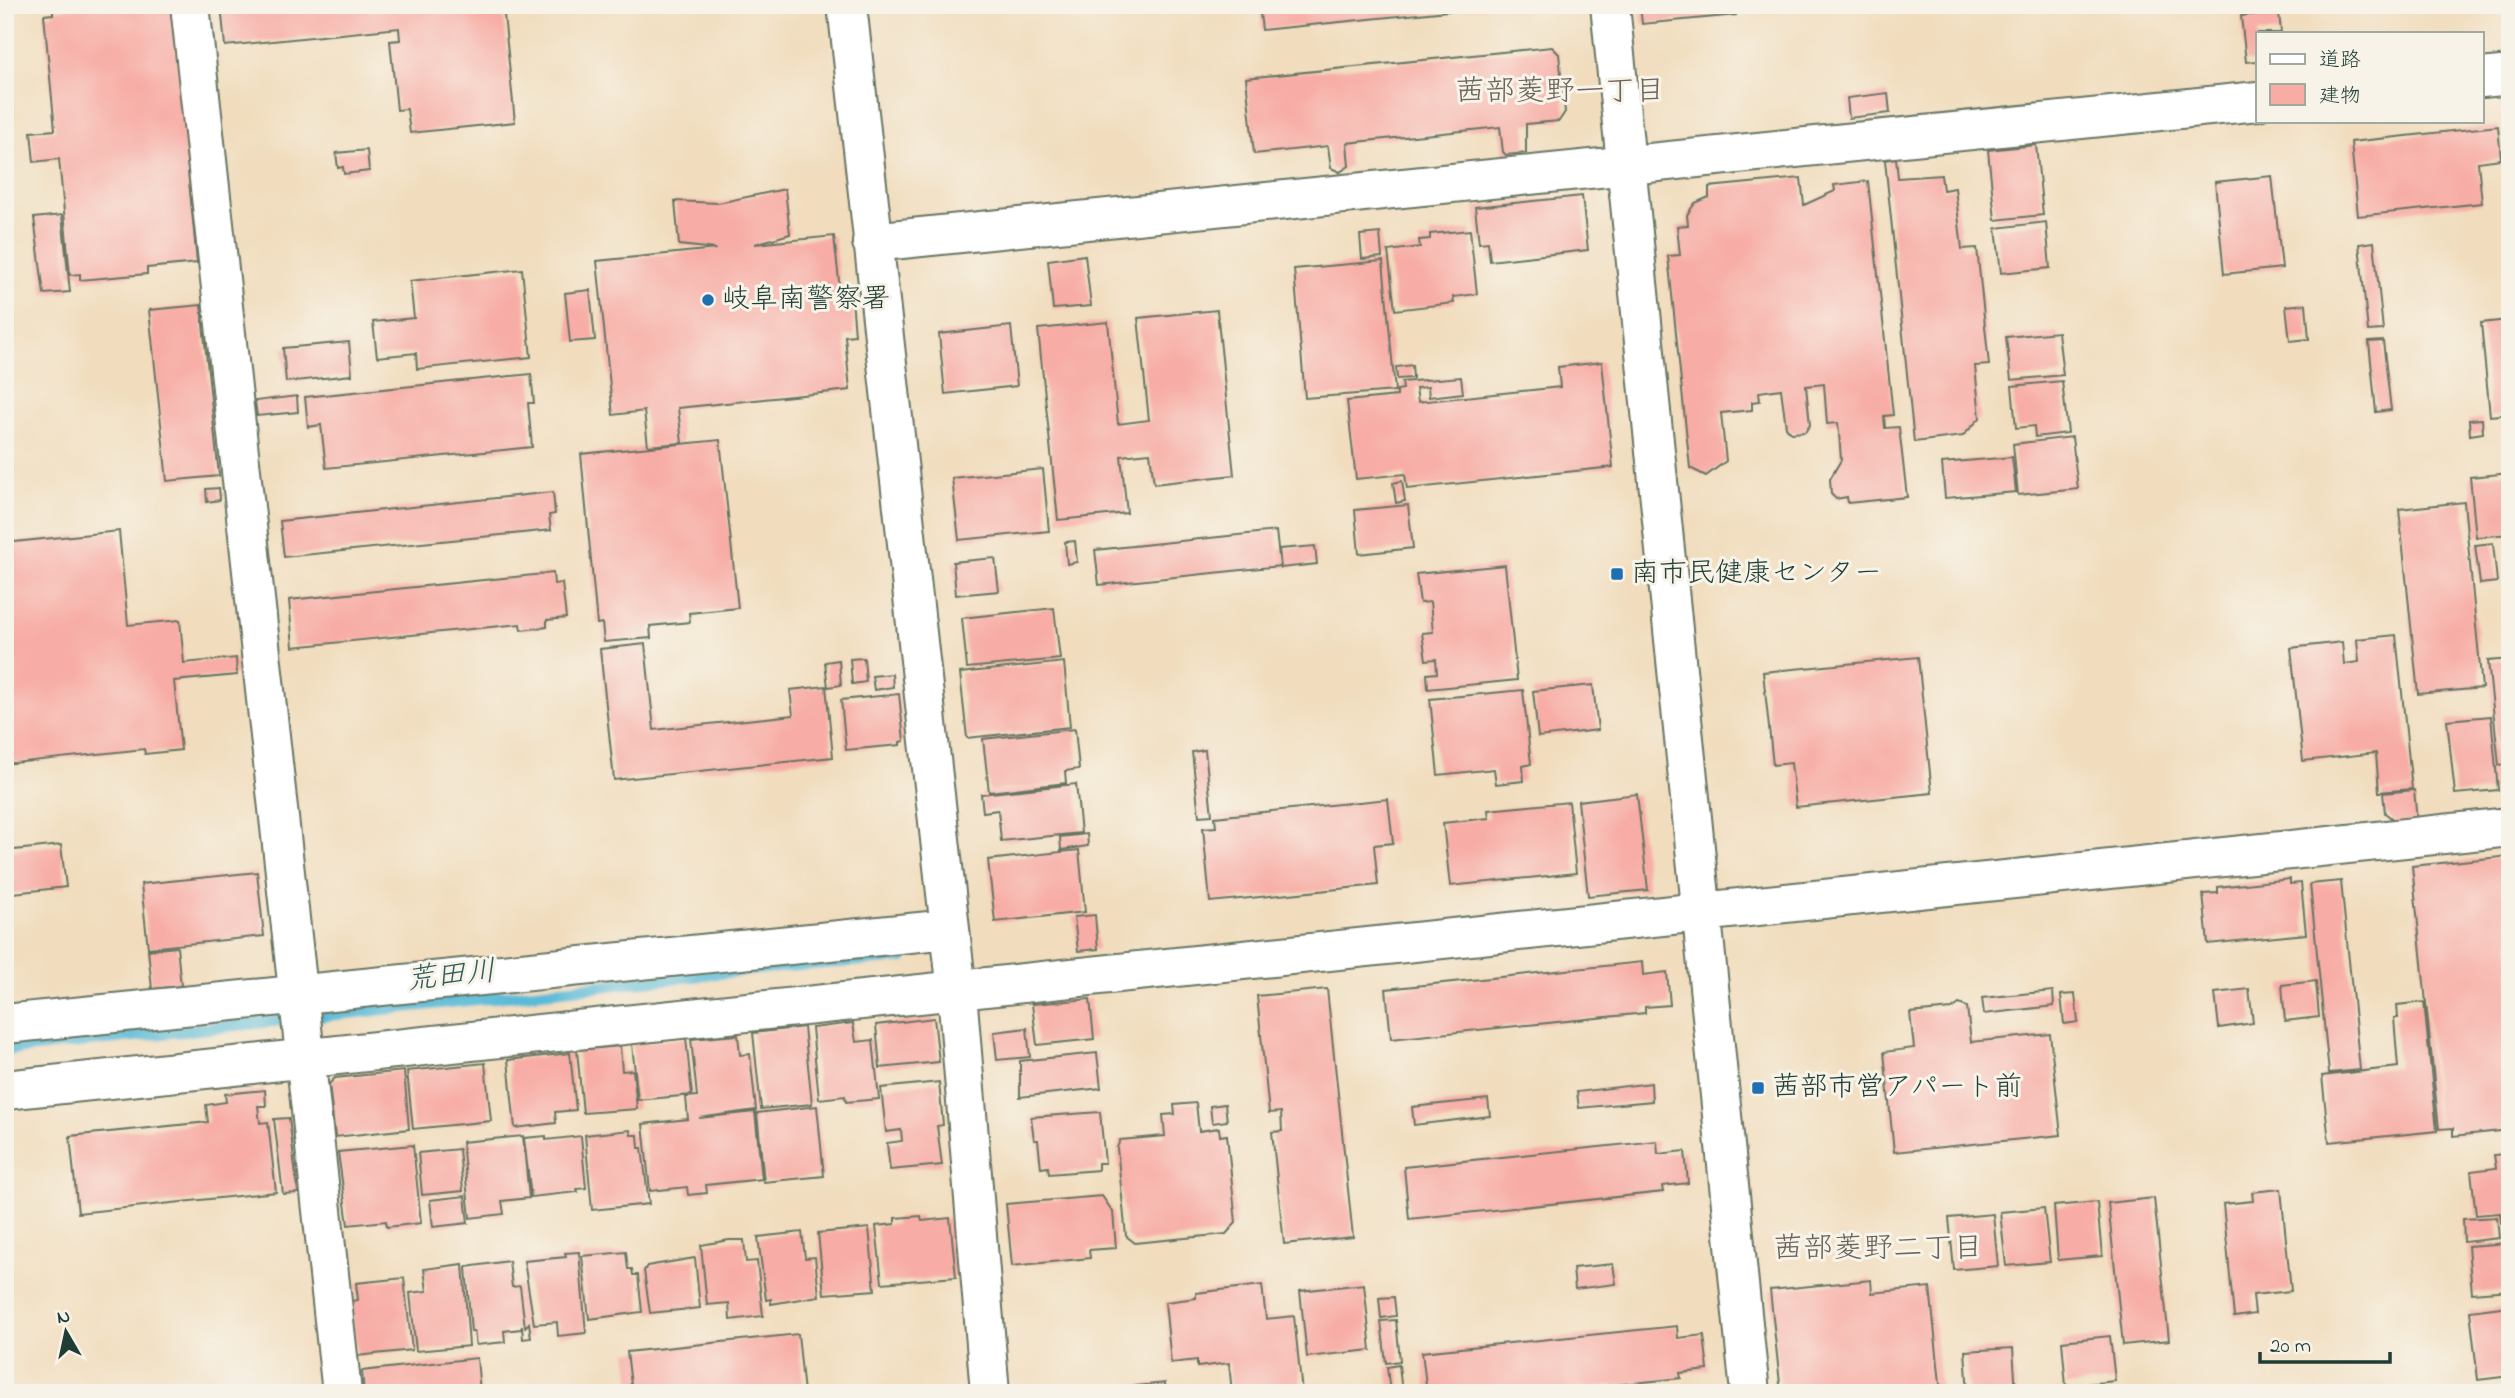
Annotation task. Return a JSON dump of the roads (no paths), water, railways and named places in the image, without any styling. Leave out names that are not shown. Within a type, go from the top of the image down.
[{"type":"street","points":[[190,5],[342,1393]]},
{"type":"street","points":[[847,5],[957,992],[990,1393]]},
{"type":"street","points":[[1610,5],[1750,1393]]},
{"type":"street","points":[[2484,78],[2510,75]]},
{"type":"street","points":[[872,242],[2256,101]]},
{"type":"street","points":[[5,1024],[303,1026],[957,992],[2510,827]]},
{"type":"street","points":[[5,1090],[303,1026],[949,929]]},
{"type":"waterway","name":"荒田川","points":[[5,1050],[785,966],[903,957]]},
{"type":"place","name":"岐阜南警察署","points":[[708,300]]},
{"type":"place","name":"南市民健康センター","points":[[1617,574]]},
{"type":"place","name":"茜部市営アパート前","points":[[1758,1088]]},
{"type":"district","name":"茜部菱野一丁目","points":[[1560,93]]},
{"type":"district","name":"茜部菱野二丁目","points":[[1878,1250]]}]
